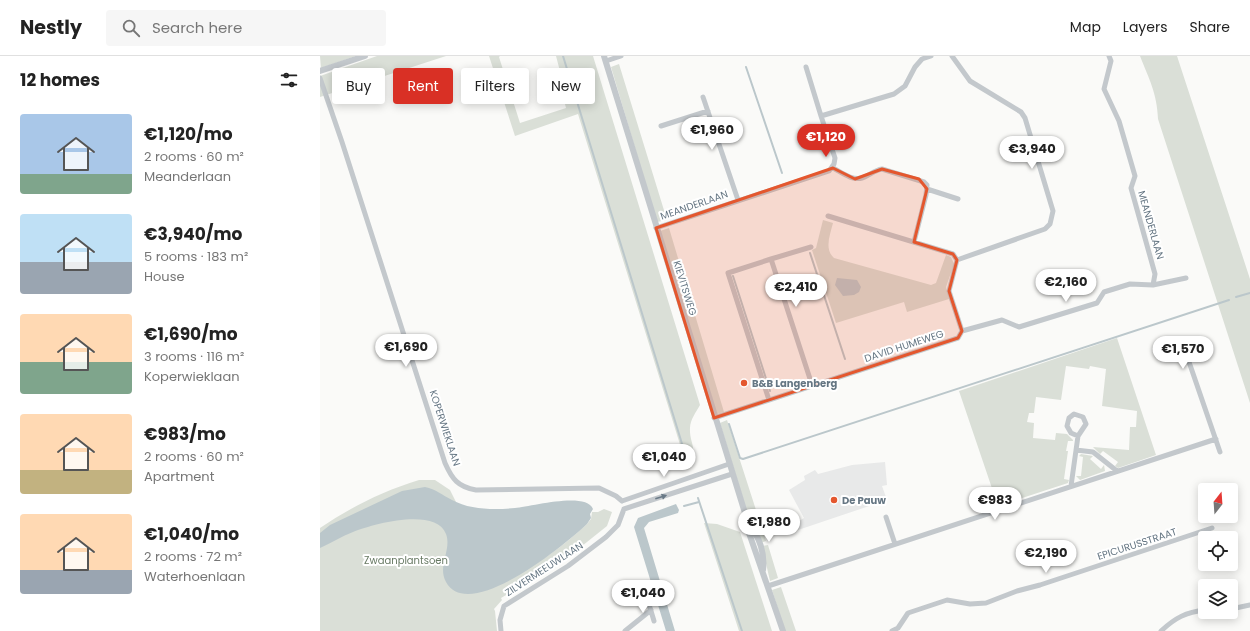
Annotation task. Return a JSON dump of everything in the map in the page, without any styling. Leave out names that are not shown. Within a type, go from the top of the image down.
[{"type":"street","points":[[320,71],[365,56]]},
{"type":"street","points":[[605,58],[621,56]]},
{"type":"street","points":[[821,116],[894,94],[905,86],[915,67],[922,59],[929,56]]},
{"type":"street","points":[[952,56],[970,81],[1021,112],[1025,118],[1053,211],[1050,224],[1044,230],[956,260]]},
{"type":"street","name":"MEANDERLAAN","points":[[1109,56],[1111,61],[1104,88],[1119,121],[1135,176],[1131,188],[1155,274],[1153,285]]},
{"type":"street","name":"KIEVITSWEG","points":[[605,58],[714,418],[759,562],[783,631]]},
{"type":"street","points":[[806,67],[835,158],[833,168],[854,179],[862,178],[875,170],[882,169],[919,179],[926,185],[927,189],[914,242]]},
{"type":"street","name":"KOPERWIEKLAAN","points":[[320,78],[445,463],[452,478],[466,488],[476,490],[599,488],[616,496],[622,501]]},
{"type":"street","name":"MEANDERLAAN","points":[[703,97],[738,200]]},
{"type":"street","points":[[661,126],[708,111]]},
{"type":"street","name":"MEANDERLAAN","points":[[656,228],[827,172],[833,168]]},
{"type":"street","points":[[927,189],[958,199]]},
{"type":"street","points":[[828,216],[953,254],[956,260],[949,291],[962,331]]},
{"type":"street","points":[[769,400],[728,273],[811,247]]},
{"type":"street","points":[[771,259],[812,385]]},
{"type":"street","name":"DAVID HUMEWEG","points":[[714,418],[958,338],[962,331],[1002,320],[1019,327],[1097,303],[1104,292],[1130,284],[1153,285],[1186,278]]},
{"type":"street","points":[[1188,359],[1220,452]]},
{"type":"street","points":[[1072,486],[1078,436]]},
{"type":"street","points":[[768,586],[1216,439]]},
{"type":"street","points":[[1076,450],[1094,452],[1117,471]]},
{"type":"street","points":[[729,464],[622,501],[624,509],[732,474]]},
{"type":"street","name":"ZILVERMEEUWLAAN","points":[[501,631],[500,620],[504,606],[568,566],[606,537],[618,525],[624,509]]},
{"type":"street","points":[[886,517],[895,544]]},
{"type":"street","name":"EPICURUSSTRAAT","points":[[892,631],[898,628],[908,613],[947,600],[970,604],[986,604],[1017,590],[1040,585],[1212,528]]},
{"type":"street","points":[[648,601],[654,621]]},
{"type":"street","points":[[1238,608],[1250,605]]},
{"type":"street","points":[[626,631],[650,610]]},
{"type":"street","points":[[1160,631],[1173,619],[1184,614],[1198,611]]},
{"type":"highlighted area","points":[[833,168],[855,179],[882,169],[919,179],[927,189],[914,242],[953,254],[957,260],[949,291],[962,331],[958,338],[714,418],[656,228]]},
{"type":"shaded area","points":[[837,278],[857,280],[861,287],[859,292],[854,295],[843,296],[835,285]]},
{"type":"shaded area","points":[[885,462],[887,485],[882,486],[887,500],[798,530],[796,523],[804,518],[789,490],[805,480],[804,476],[815,470],[818,474],[852,465]]},
{"type":"shaded area","points":[[425,487],[467,506],[507,509],[557,501],[580,501],[588,504],[593,509],[590,514],[591,518],[587,524],[539,562],[517,576],[495,587],[475,593],[458,592],[446,582],[443,570],[447,546],[446,534],[440,526],[430,521],[417,519],[403,520],[375,525],[349,534],[320,548],[320,533],[330,525],[402,491]]},
{"type":"shaded area","points":[[676,504],[679,510],[678,513],[649,522],[644,528],[675,631],[666,631],[634,527],[638,518]]},
{"type":"green space","points":[[320,56],[356,56],[321,68]]},
{"type":"green space","points":[[377,56],[446,56],[409,68],[393,68],[393,73],[385,76],[385,68],[343,68]]},
{"type":"green space","points":[[489,56],[500,56],[502,68],[493,68]]},
{"type":"green space","points":[[556,56],[593,56],[700,405],[690,425],[693,451],[686,464],[578,114],[515,136],[505,104],[514,104],[520,123],[566,108],[565,104],[595,104],[595,68],[559,68]]},
{"type":"green space","points":[[1140,56],[1177,56],[1250,279],[1250,403],[1158,119],[1156,101],[1152,86]]},
{"type":"green space","points":[[619,64],[667,220],[657,222],[611,67]]},
{"type":"green space","points":[[332,72],[332,93],[320,97],[320,76]]},
{"type":"green space","points":[[823,220],[833,223],[828,246],[834,258],[931,285],[936,283],[946,255],[951,257],[954,264],[946,287],[949,299],[907,312],[904,302],[836,323],[812,250],[816,248]]},
{"type":"green space","points":[[669,228],[724,412],[717,414],[660,231]]},
{"type":"green space","points":[[1117,338],[1156,455],[1118,468],[1115,466],[1118,462],[1103,451],[1100,454],[1093,447],[1129,450],[1130,427],[1136,427],[1137,411],[1102,406],[1106,369],[1090,366],[1089,369],[1066,366],[1061,400],[1036,397],[1034,413],[1029,413],[1027,422],[1034,423],[1033,438],[1055,440],[1056,433],[1067,434],[1073,440],[1068,441],[1066,451],[1068,451],[1064,479],[1069,480],[1068,483],[998,506],[959,391]]},
{"type":"green space","points":[[727,420],[766,541],[761,543],[757,530],[749,518],[720,423]]},
{"type":"green space","points":[[1081,454],[1093,456],[1090,459],[1101,469],[1104,465],[1105,471],[1080,480],[1076,476],[1081,476],[1083,457],[1079,456]]},
{"type":"green space","name":"Zwaanplantsoen","points":[[419,480],[435,480],[450,490],[496,585],[533,566],[555,551],[587,524],[591,519],[592,512],[598,512],[604,509],[612,512],[607,526],[577,550],[527,583],[501,598],[502,600],[494,609],[497,631],[320,631],[320,528],[343,513],[368,500]]},
{"type":"green space","points":[[704,523],[717,524],[740,532],[772,631],[739,631]]},
{"type":"green space","points":[[768,545],[778,578],[770,581],[762,546]]},
{"type":"green space","points":[[781,587],[796,631],[785,631],[772,590]]},
{"type":"waterway","points":[[563,56],[687,460]]},
{"type":"waterway","points":[[746,67],[782,173]]},
{"type":"waterway","points":[[810,253],[845,359]]},
{"type":"waterway","points":[[733,276],[770,391]]},
{"type":"waterway","points":[[1236,297],[1250,293]]},
{"type":"waterway","points":[[729,424],[740,458],[743,459],[1229,300]]},
{"type":"waterway","points":[[698,498],[742,631]]},
{"type":"waterway","points":[[684,506],[699,502]]},
{"type":"place","name":"B&B Langenberg","points":[[744,383]]},
{"type":"place","name":"De Pauw","points":[[834,500]]}]
